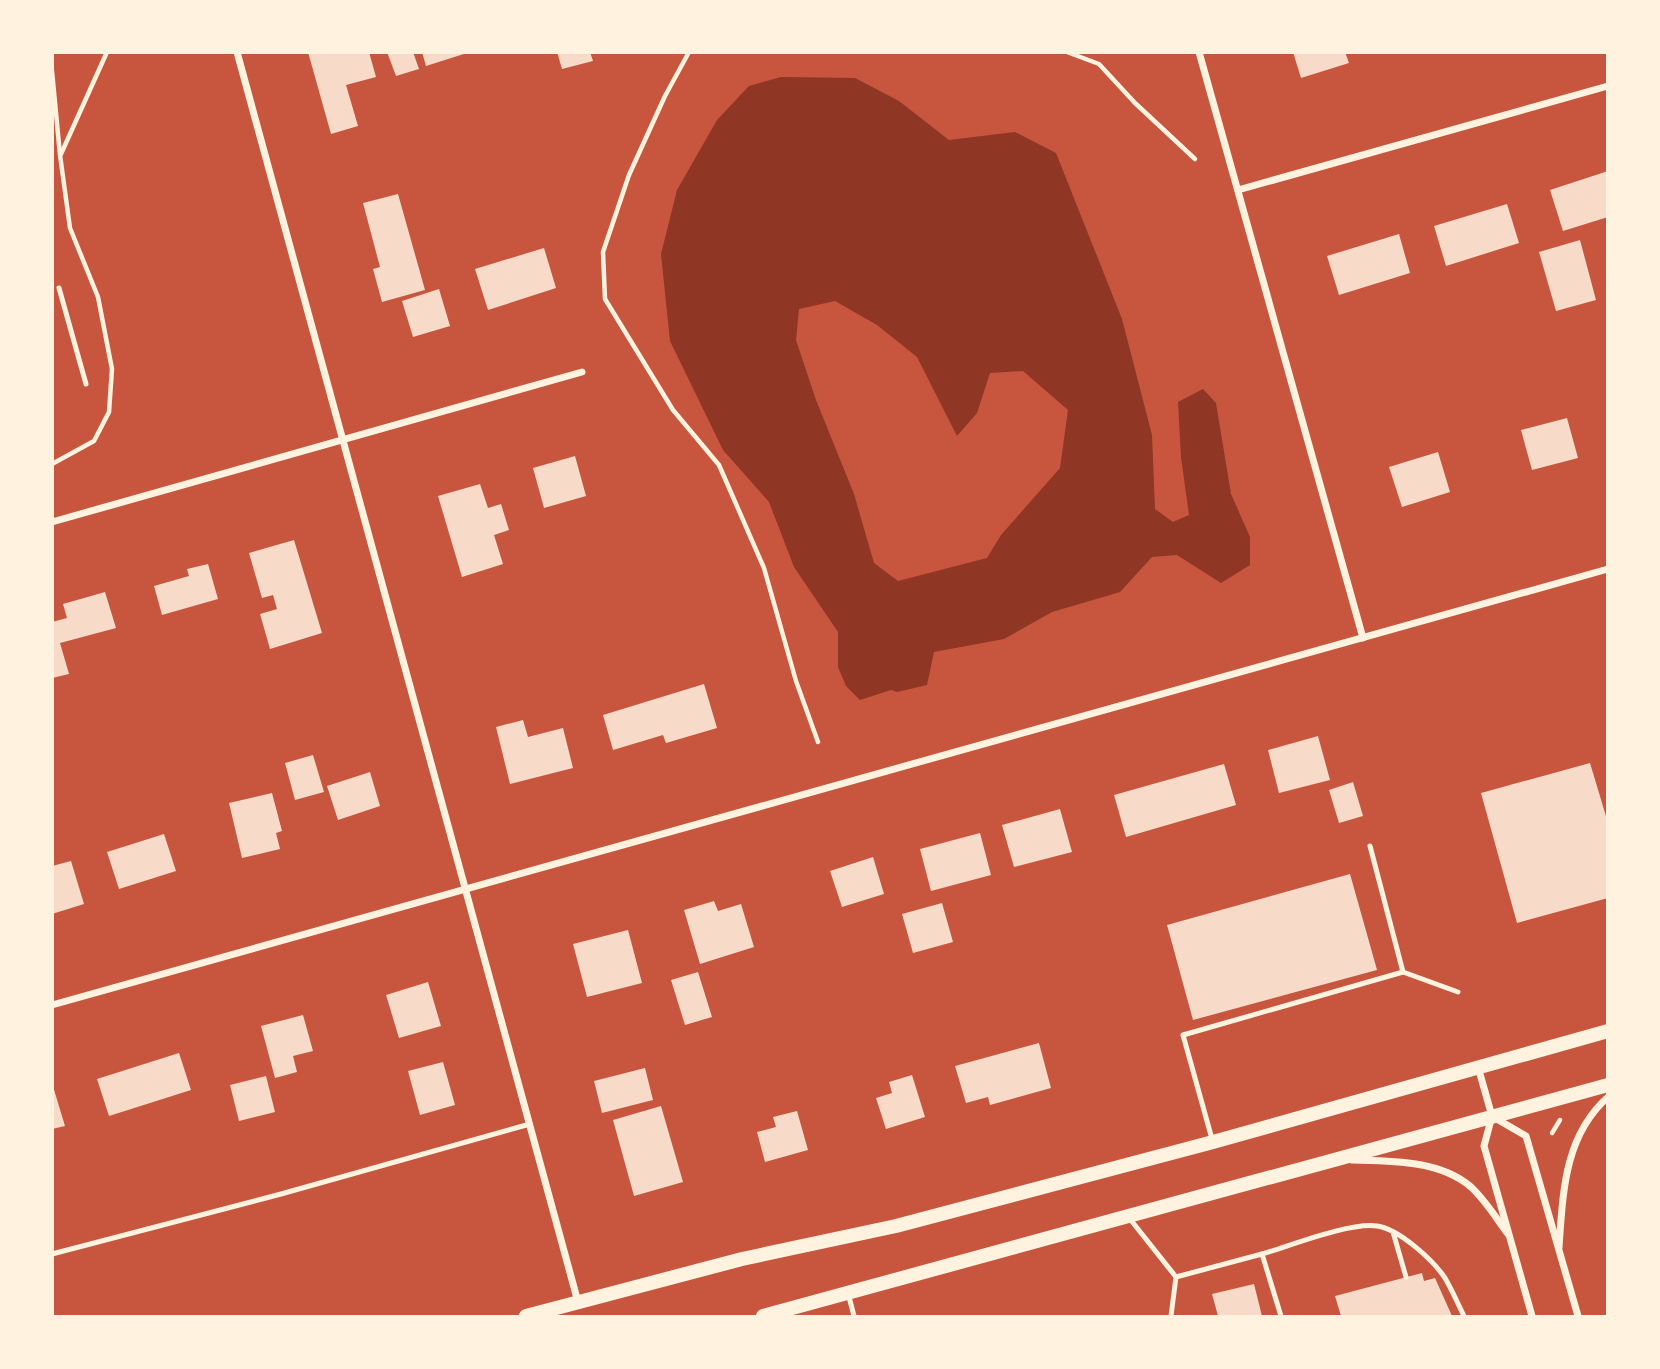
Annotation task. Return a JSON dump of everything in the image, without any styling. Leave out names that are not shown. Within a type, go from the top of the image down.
[{"type":"main road","points":[[526,1317],[742,1259],[896,1226],[1213,1142],[1608,1031]]},
{"type":"main road","points":[[763,1317],[1608,1085]]},
{"type":"street","points":[[237,52],[578,1302]]},
{"type":"street","points":[[1199,52],[1363,638]]},
{"type":"street","points":[[1238,190],[1608,86]]},
{"type":"street","points":[[52,522],[582,372]]},
{"type":"street","points":[[52,1005],[1608,569]]},
{"type":"street","points":[[1478,1067],[1492,1116],[1485,1146],[1532,1317]]},
{"type":"street","points":[[1559,1251],[1564,1183],[1571,1155],[1590,1116],[1608,1097]]},
{"type":"street","points":[[1492,1116],[1526,1136],[1578,1317]]},
{"type":"street","points":[[1337,1159],[1402,1162],[1423,1165],[1450,1175],[1469,1185],[1511,1239]]},
{"type":"lane","points":[[60,288],[86,384]]},
{"type":"lane","points":[[1370,846],[1403,972]]},
{"type":"lane","points":[[1213,1142],[1183,1035],[1403,972],[1458,992]]},
{"type":"lane","points":[[52,1254],[281,1194],[530,1124]]},
{"type":"lane","points":[[1128,1216],[1176,1277],[1171,1317]]},
{"type":"lane","points":[[1176,1277],[1349,1228],[1377,1226],[1393,1232],[1424,1254],[1444,1277],[1464,1317]]},
{"type":"lane","points":[[1393,1232],[1406,1277]]},
{"type":"lane","points":[[1262,1254],[1281,1317]]},
{"type":"lane","points":[[848,1293],[854,1317]]},
{"type":"path","points":[[60,155],[107,52]]},
{"type":"path","points":[[689,52],[665,96],[629,175],[603,252],[605,299],[673,410],[719,465],[764,568],[796,681],[818,742]]},
{"type":"path","points":[[1067,52],[1099,64],[1135,103],[1195,159]]},
{"type":"path","points":[[52,71],[70,228],[98,297],[112,369],[109,412],[94,441],[52,464]]},
{"type":"path","points":[[1544,1136],[1552,1133],[1558,1136]]},
{"type":"shaded area","points":[[781,77],[855,78],[899,101],[949,140],[1015,132],[1056,153],[1122,319],[1152,435],[1155,509],[1173,522],[1189,515],[1181,457],[1178,402],[1203,389],[1216,403],[1231,494],[1250,537],[1250,565],[1221,583],[1177,555],[1152,557],[1120,592],[1052,612],[1004,639],[934,652],[927,685],[897,692],[891,690],[860,700],[846,686],[838,667],[838,632],[794,567],[769,502],[723,450],[670,341],[661,254],[677,190],[717,120],[749,86]],"holes":[[[835,301],[877,325],[917,357],[957,436],[977,413],[990,373],[1023,371],[1068,410],[1060,468],[1001,535],[987,558],[898,581],[874,563],[854,494],[816,400],[796,340],[799,309]]]},
{"type":"building","points":[[308,52],[369,52],[376,77],[346,85],[358,126],[331,134]]},
{"type":"building","points":[[387,52],[413,52],[419,69],[396,76]]},
{"type":"building","points":[[422,52],[467,52],[467,53],[426,66]]},
{"type":"building","points":[[557,52],[590,52],[593,61],[562,69]]},
{"type":"building","points":[[1293,52],[1345,52],[1349,63],[1301,78]]},
{"type":"building","points":[[1608,171],[1608,217],[1563,231],[1550,190]]},
{"type":"building","points":[[398,194],[425,290],[382,302],[373,269],[380,267],[363,203]]},
{"type":"building","points":[[1507,204],[1519,243],[1446,266],[1434,226]]},
{"type":"building","points":[[1399,234],[1410,273],[1339,295],[1327,256]]},
{"type":"building","points":[[1580,240],[1596,300],[1556,311],[1539,252]]},
{"type":"building","points":[[544,248],[556,288],[488,310],[475,269]]},
{"type":"building","points":[[439,289],[450,326],[413,337],[402,301]]},
{"type":"building","points":[[1567,418],[1578,458],[1532,470],[1521,430]]},
{"type":"building","points":[[1438,452],[1450,492],[1402,507],[1389,467]]},
{"type":"building","points":[[575,456],[586,496],[544,508],[533,468]]},
{"type":"building","points":[[480,484],[488,508],[501,504],[509,530],[494,535],[503,564],[462,577],[438,496]]},
{"type":"building","points":[[294,540],[322,633],[270,649],[260,614],[277,609],[273,595],[262,598],[249,553]]},
{"type":"building","points":[[208,564],[218,599],[162,615],[154,586],[189,576],[187,569]]},
{"type":"building","points":[[105,592],[116,628],[60,643],[69,674],[52,678],[52,622],[67,618],[63,604]]},
{"type":"building","points":[[704,684],[717,728],[666,743],[663,735],[613,750],[603,715]]},
{"type":"building","points":[[523,720],[528,737],[563,728],[573,768],[510,784],[496,727]]},
{"type":"building","points":[[1318,736],[1330,780],[1279,793],[1268,750]]},
{"type":"building","points":[[313,755],[324,792],[295,800],[285,763]]},
{"type":"building","points":[[1590,763],[1608,823],[1608,898],[1517,923],[1481,793]]},
{"type":"building","points":[[1224,764],[1236,805],[1126,837],[1114,795]]},
{"type":"building","points":[[370,772],[380,806],[338,820],[327,786]]},
{"type":"building","points":[[1353,782],[1363,816],[1339,823],[1329,790]]},
{"type":"building","points":[[272,793],[282,831],[276,833],[280,849],[242,858],[229,803]]},
{"type":"building","points":[[1060,809],[1072,852],[1014,867],[1002,825]]},
{"type":"building","points":[[980,833],[991,875],[931,891],[920,849]]},
{"type":"building","points":[[164,834],[176,871],[119,889],[107,852]]},
{"type":"building","points":[[873,857],[884,894],[842,907],[830,871]]},
{"type":"building","points":[[71,861],[84,904],[52,914],[52,866]]},
{"type":"building","points":[[1350,874],[1377,970],[1193,1020],[1167,925]]},
{"type":"building","points":[[714,901],[718,911],[741,904],[754,947],[700,964],[684,910]]},
{"type":"building","points":[[942,903],[953,942],[913,953],[902,914]]},
{"type":"building","points":[[628,930],[642,983],[587,997],[573,944]]},
{"type":"building","points":[[698,972],[712,1017],[685,1025],[671,980]]},
{"type":"building","points":[[428,982],[441,1026],[399,1038],[386,995]]},
{"type":"building","points":[[303,1015],[313,1051],[293,1056],[297,1072],[275,1078],[261,1026]]},
{"type":"building","points":[[1039,1043],[1051,1088],[990,1105],[988,1097],[966,1103],[955,1066]]},
{"type":"building","points":[[179,1053],[191,1090],[109,1116],[97,1079]]},
{"type":"building","points":[[443,1062],[455,1105],[420,1115],[408,1071]]},
{"type":"building","points":[[645,1068],[653,1100],[602,1113],[594,1081]]},
{"type":"building","points":[[912,1075],[925,1117],[886,1129],[876,1098],[892,1093],[889,1082]]},
{"type":"building","points":[[266,1076],[275,1112],[239,1121],[230,1085]]},
{"type":"building","points":[[52,1083],[65,1126],[52,1129]]},
{"type":"building","points":[[661,1106],[683,1182],[634,1196],[613,1120]]},
{"type":"building","points":[[797,1111],[808,1150],[765,1162],[757,1132],[776,1127],[773,1117]]},
{"type":"building","points":[[1422,1273],[1424,1281],[1435,1278],[1452,1316],[1341,1316],[1335,1296]]},
{"type":"building","points":[[1254,1284],[1262,1316],[1218,1316],[1212,1294]]}]
